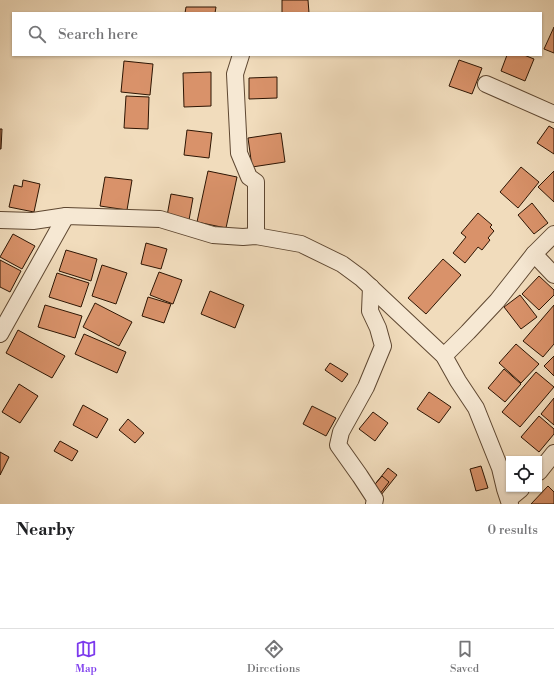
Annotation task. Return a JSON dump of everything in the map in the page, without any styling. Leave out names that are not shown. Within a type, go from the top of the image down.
[{"type":"street","points":[[241,56],[236,74],[239,153],[249,177],[256,182],[256,236]]},
{"type":"street","points":[[486,84],[554,114]]},
{"type":"street","points":[[0,334],[66,216]]},
{"type":"street","points":[[0,220],[33,221],[66,216],[160,219],[213,235],[243,237],[256,236],[301,244],[342,264],[371,287],[444,356],[476,408],[500,468],[505,489],[514,497]]},
{"type":"street","points":[[444,356],[497,301],[534,254],[554,234]]},
{"type":"street","points":[[534,254],[554,275]]},
{"type":"street","points":[[371,287],[370,311],[378,328],[383,346],[366,387],[341,432],[338,445],[375,499],[374,504]]},
{"type":"street","points":[[542,468],[554,453]]},
{"type":"building","points":[[282,0],[308,0],[309,12],[282,12]]},
{"type":"building","points":[[186,7],[216,7],[215,12],[185,12]]},
{"type":"building","points":[[554,27],[554,53],[544,49]]},
{"type":"building","points":[[507,56],[526,56],[534,59],[525,81],[501,71]]},
{"type":"building","points":[[459,60],[482,68],[472,94],[449,86]]},
{"type":"building","points":[[124,61],[153,64],[150,95],[121,92]]},
{"type":"building","points":[[211,72],[211,106],[184,107],[183,73]]},
{"type":"building","points":[[277,77],[277,98],[249,99],[249,78]]},
{"type":"building","points":[[126,96],[149,97],[148,129],[124,128]]},
{"type":"building","points":[[549,126],[554,129],[554,154],[537,143]]},
{"type":"building","points":[[0,129],[2,129],[1,149],[0,149]]},
{"type":"building","points":[[187,130],[212,133],[209,158],[184,155]]},
{"type":"building","points":[[281,133],[285,162],[252,167],[248,138]]},
{"type":"building","points":[[521,167],[539,182],[518,208],[500,192]]},
{"type":"building","points":[[208,171],[237,177],[226,228],[197,222]]},
{"type":"building","points":[[554,171],[554,202],[538,187]]},
{"type":"building","points":[[105,177],[132,180],[127,210],[100,206]]},
{"type":"building","points":[[23,180],[40,184],[34,212],[9,207],[14,185],[22,187]]},
{"type":"building","points":[[171,194],[193,198],[189,220],[167,216]]},
{"type":"building","points":[[532,203],[548,223],[534,234],[518,215]]},
{"type":"building","points":[[478,213],[492,225],[490,227],[494,231],[488,238],[490,240],[482,250],[478,247],[465,263],[453,253],[466,237],[461,233]]},
{"type":"building","points":[[13,234],[35,246],[22,269],[0,257]]},
{"type":"building","points":[[146,243],[167,249],[161,269],[141,264]]},
{"type":"building","points":[[66,250],[97,259],[91,281],[59,271]]},
{"type":"building","points":[[443,259],[461,275],[426,314],[408,298]]},
{"type":"building","points":[[0,260],[21,271],[10,292],[0,287]]},
{"type":"building","points":[[102,265],[127,273],[116,304],[92,296]]},
{"type":"building","points":[[159,272],[182,280],[173,304],[150,295]]},
{"type":"building","points":[[57,273],[89,283],[81,307],[49,297]]},
{"type":"building","points":[[539,276],[554,290],[554,295],[539,310],[522,294]]},
{"type":"building","points":[[210,291],[244,305],[235,328],[201,314]]},
{"type":"building","points":[[520,295],[537,317],[521,329],[504,307]]},
{"type":"building","points":[[148,297],[171,304],[164,323],[142,316]]},
{"type":"building","points":[[95,303],[132,322],[119,346],[83,327]]},
{"type":"building","points":[[45,305],[82,316],[75,338],[38,327]]},
{"type":"building","points":[[554,305],[554,344],[543,357],[523,341]]},
{"type":"building","points":[[18,330],[65,356],[52,378],[6,353]]},
{"type":"building","points":[[84,334],[126,352],[117,373],[75,354]]},
{"type":"building","points":[[516,344],[539,364],[521,383],[499,363]]},
{"type":"building","points":[[554,356],[554,376],[544,366]]},
{"type":"building","points":[[330,363],[348,374],[342,382],[325,370]]},
{"type":"building","points":[[504,369],[521,384],[505,402],[488,388]]},
{"type":"building","points":[[536,372],[554,387],[520,427],[502,412]]},
{"type":"building","points":[[19,384],[38,396],[20,423],[2,412]]},
{"type":"building","points":[[429,392],[451,407],[439,423],[417,409]]},
{"type":"building","points":[[554,398],[554,425],[541,414]]},
{"type":"building","points":[[83,405],[108,419],[97,438],[73,425]]},
{"type":"building","points":[[312,406],[336,418],[326,436],[303,424]]},
{"type":"building","points":[[373,412],[388,423],[375,441],[359,429]]},
{"type":"building","points":[[539,416],[554,429],[554,434],[539,452],[521,437]]},
{"type":"building","points":[[128,419],[144,433],[135,443],[119,430]]},
{"type":"building","points":[[60,441],[78,451],[72,461],[54,451]]},
{"type":"building","points":[[0,452],[9,457],[0,475]]},
{"type":"building","points":[[481,466],[488,488],[476,491],[470,469]]},
{"type":"building","points":[[388,468],[397,475],[381,495],[372,488]]},
{"type":"building","points":[[382,476],[389,482],[379,495],[371,489]]},
{"type":"building","points":[[548,486],[554,492],[554,504],[531,504]]}]
